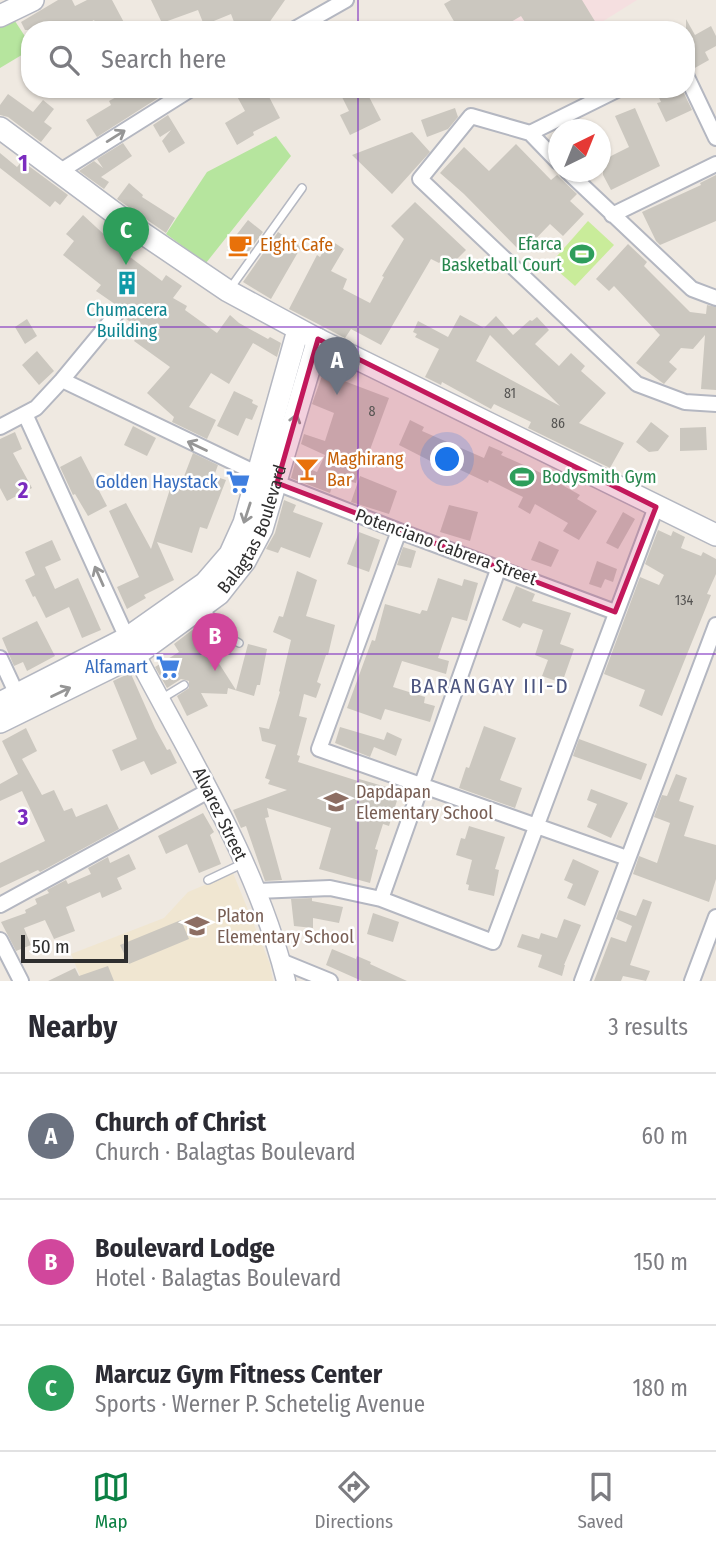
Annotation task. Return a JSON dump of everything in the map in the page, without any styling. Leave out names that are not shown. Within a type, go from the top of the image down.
[{"type":"main road","points":[[0,16],[33,0]]},
{"type":"main road","points":[[0,128],[132,226],[228,291],[299,330],[716,535]]},
{"type":"main road","name":"Balagtas Boulevard","points":[[0,722],[14,702],[131,647],[203,607],[219,594],[245,561],[262,529],[268,478],[299,330]]},
{"type":"main road","name":"Balagtas Boulevard","points":[[131,647],[205,583],[230,554],[268,478],[318,339]]},
{"type":"street","points":[[309,21],[346,0]]},
{"type":"street","points":[[695,94],[716,138]]},
{"type":"street","points":[[58,172],[177,98]]},
{"type":"street","points":[[530,133],[601,98]]},
{"type":"street","points":[[548,152],[530,133],[471,116],[420,179],[637,384],[685,402],[716,404]]},
{"type":"street","points":[[612,215],[716,164]]},
{"type":"street","points":[[578,182],[692,289],[716,298]]},
{"type":"street","points":[[0,427],[36,408],[115,316]]},
{"type":"street","name":"Potenciano Cabrera Street","points":[[62,380],[268,478],[399,531],[615,611]]},
{"type":"street","name":"Alvarez Street","points":[[25,414],[131,647],[211,790],[257,891],[286,981]]},
{"type":"street","points":[[257,891],[330,888],[381,899],[494,942],[615,611],[656,507]]},
{"type":"street","points":[[399,531],[319,749],[627,858]]},
{"type":"street","points":[[381,899],[499,567]]},
{"type":"street","points":[[582,981],[716,625]]},
{"type":"street","points":[[0,658],[14,702]]},
{"type":"street","points":[[0,905],[211,790]]},
{"type":"street","points":[[692,981],[716,917]]},
{"type":"street","points":[[0,940],[21,981]]},
{"type":"street","points":[[281,961],[330,981]]},
{"type":"lane","points":[[228,291],[302,188]]},
{"type":"lane","points":[[203,607],[230,638],[239,643]]},
{"type":"lane","points":[[159,699],[184,685]]},
{"type":"lane","points":[[208,880],[244,863]]},
{"type":"highlighted area","points":[[318,339],[656,507],[615,612],[277,483]]},
{"type":"shaded area","points":[[473,0],[637,0],[603,21],[485,21]]},
{"type":"shaded area","name":"Platon Elementary School","points":[[233,873],[270,964],[273,981],[82,981],[71,954],[164,918],[188,892]]},
{"type":"green space","points":[[11,15],[21,30],[21,55],[0,68],[0,21]]},
{"type":"green space","points":[[276,136],[291,156],[206,263],[166,234],[207,172]]},
{"type":"green space","name":"Efarca Basketball Court","points":[[588,221],[614,245],[575,286],[550,264]]},
{"type":"building","points":[[58,0],[72,0],[75,6],[87,0],[112,0],[123,21],[94,20],[23,21]]},
{"type":"building","points":[[151,0],[285,0],[270,21],[234,21],[231,14],[214,21],[202,21],[198,10],[161,21]]},
{"type":"building","points":[[451,0],[582,0],[595,21],[524,21],[521,16],[512,21],[454,21],[444,4]]},
{"type":"building","points":[[711,26],[716,36],[716,46],[705,52],[709,60],[695,68],[695,35]]},
{"type":"building","points":[[8,94],[33,112],[43,100],[54,109],[44,122],[52,128],[41,142],[8,117],[0,115],[0,105]]},
{"type":"building","points":[[114,98],[158,98],[97,137],[86,120],[111,105],[109,101]]},
{"type":"building","points":[[238,98],[270,98],[280,118],[253,132],[254,135],[237,145],[225,123],[245,111]]},
{"type":"building","points":[[342,98],[370,98],[381,120],[350,135],[340,115],[349,111]]},
{"type":"building","points":[[659,98],[686,98],[692,110],[666,122],[657,103],[661,102]]},
{"type":"building","points":[[455,108],[458,117],[448,129],[427,137],[421,120]]},
{"type":"building","points":[[635,108],[660,166],[611,190],[607,182],[611,182],[611,156],[629,147],[615,116]]},
{"type":"building","points":[[168,115],[185,143],[169,153],[162,141],[171,130],[160,137],[153,125]]},
{"type":"building","points":[[412,132],[430,152],[392,194],[352,155]]},
{"type":"building","points":[[123,143],[132,156],[101,177],[109,182],[104,189],[79,171],[94,161],[103,168],[97,159]]},
{"type":"building","points":[[516,144],[548,177],[548,182],[564,182],[577,194],[570,201],[584,214],[563,236],[550,224],[522,253],[440,173],[464,147],[489,171]]},
{"type":"building","points":[[0,153],[17,167],[22,161],[68,195],[60,205],[55,201],[50,207],[0,168]]},
{"type":"building","points":[[716,175],[716,221],[660,245],[642,212],[701,185],[700,183]]},
{"type":"building","points":[[129,183],[142,197],[175,218],[166,233],[117,199]]},
{"type":"building","points":[[415,202],[466,250],[453,263],[446,256],[439,263],[431,259],[381,345],[351,329],[345,338],[289,309],[317,255],[320,257],[330,240],[344,249],[331,271],[347,279],[343,289],[370,303],[404,239],[391,226]]},
{"type":"building","points":[[83,215],[122,251],[162,281],[166,275],[182,286],[173,298],[187,306],[185,310],[217,333],[230,315],[268,339],[270,337],[281,343],[277,357],[253,343],[229,384],[211,373],[189,407],[216,420],[207,439],[172,422],[174,417],[147,393],[170,367],[134,341],[141,330],[125,318],[128,315],[122,309],[96,291],[101,285],[63,255],[74,241],[66,234]]},
{"type":"building","points":[[248,220],[263,232],[243,259],[227,247]]},
{"type":"building","points":[[278,232],[301,247],[271,299],[243,282]]},
{"type":"building","points":[[628,244],[647,262],[644,266],[690,312],[706,314],[707,305],[716,307],[716,390],[701,389],[705,335],[693,349],[681,348],[669,362],[677,369],[664,384],[636,363],[660,335],[614,286],[609,291],[596,279]]},
{"type":"building","points":[[460,315],[484,328],[496,316],[513,335],[537,317],[549,330],[535,344],[559,366],[571,353],[585,366],[581,371],[606,393],[579,423],[624,443],[610,468],[528,428],[531,422],[494,404],[491,409],[442,382],[441,385],[425,377],[439,349],[415,337],[417,334],[413,332],[418,321],[448,337]],"holes":[[[490,335],[560,406],[476,361]]]},
{"type":"building","points":[[27,319],[37,336],[25,344],[15,327]]},
{"type":"building","points":[[37,351],[54,371],[39,385],[22,365]]},
{"type":"building","points":[[323,373],[389,398],[368,455],[363,454],[356,483],[335,478],[330,493],[291,478],[295,463],[317,472],[325,455],[301,444],[304,434],[325,441],[334,413],[312,404]]},
{"type":"building","points":[[234,391],[253,400],[252,403],[258,406],[252,420],[246,418],[238,436],[217,426]]},
{"type":"building","points":[[410,420],[424,427],[422,431],[484,458],[489,446],[503,452],[501,455],[580,495],[577,499],[597,511],[579,540],[563,531],[568,523],[535,504],[530,514],[518,507],[523,497],[450,465],[448,470],[399,445]]},
{"type":"building","points":[[651,422],[669,436],[658,451],[649,452],[636,442]]},
{"type":"building","points":[[133,426],[156,438],[147,456],[124,445]]},
{"type":"building","points":[[706,427],[707,450],[680,451],[680,428]]},
{"type":"building","points":[[15,432],[22,449],[13,453],[32,488],[7,501],[0,488],[0,439]]},
{"type":"building","points":[[193,453],[218,465],[214,476],[226,480],[207,529],[200,527],[192,553],[157,542],[174,580],[144,595],[146,598],[127,609],[117,587],[139,577],[109,511],[126,503],[151,549],[170,489],[178,492]]},
{"type":"building","points":[[81,456],[107,506],[88,516],[75,494],[73,495],[60,467]]},
{"type":"building","points":[[360,476],[397,491],[389,514],[351,502]]},
{"type":"building","points":[[284,500],[296,505],[293,512],[323,523],[310,558],[281,547],[278,553],[266,549],[275,533]]},
{"type":"building","points":[[449,505],[478,512],[470,541],[440,532]]},
{"type":"building","points":[[623,512],[635,519],[618,549],[606,543]]},
{"type":"building","points":[[658,530],[671,536],[673,531],[685,537],[681,548],[701,556],[703,552],[716,559],[716,574],[707,594],[711,595],[662,716],[639,706],[645,690],[604,674],[640,577],[659,585],[664,575],[645,564]]},
{"type":"building","points":[[359,532],[380,540],[369,572],[347,564]]},
{"type":"building","points":[[52,540],[61,560],[45,567],[55,589],[78,578],[101,630],[82,638],[69,607],[46,618],[25,580],[35,575],[25,552]]},
{"type":"building","points":[[539,541],[559,550],[551,567],[531,560]]},
{"type":"building","points":[[403,547],[416,551],[411,568],[397,565]]},
{"type":"building","points":[[597,561],[617,569],[613,582],[605,579],[601,588],[589,584]]},
{"type":"building","points":[[297,571],[317,580],[306,616],[335,625],[328,655],[317,682],[321,684],[316,698],[304,694],[299,716],[307,718],[297,755],[300,756],[298,762],[400,791],[389,826],[383,824],[375,849],[378,850],[370,883],[319,869],[331,828],[267,808],[269,817],[265,818],[282,880],[265,881],[246,826],[241,828],[233,810],[287,790],[268,784],[270,780],[265,778],[276,745],[262,741],[259,727],[269,729],[280,692],[291,640],[273,632],[279,616],[283,617]]},
{"type":"building","points":[[438,578],[462,586],[464,579],[478,583],[467,621],[452,617],[438,658],[449,661],[446,674],[402,661],[393,687],[425,697],[424,703],[435,706],[430,722],[385,709],[381,720],[347,708],[372,640],[375,641],[385,604],[420,614],[422,610],[427,611]]},
{"type":"building","points":[[516,586],[535,594],[532,601],[571,613],[560,644],[574,649],[562,683],[542,676],[548,660],[535,655],[543,630],[523,623],[520,628],[502,620]]},
{"type":"building","points":[[205,620],[224,640],[211,651],[236,690],[248,644],[267,649],[260,685],[257,685],[254,696],[228,688],[227,694],[201,693],[208,706],[187,716],[177,696],[189,688],[189,681],[181,679],[167,688],[155,667],[179,652],[174,644]]},
{"type":"building","points":[[37,621],[55,656],[27,671],[23,662],[14,666],[2,638]]},
{"type":"building","points":[[131,674],[155,728],[177,763],[151,775],[144,761],[121,771],[112,750],[137,739],[113,681]]},
{"type":"building","points":[[484,726],[516,738],[500,780],[522,788],[515,808],[459,788]]},
{"type":"building","points":[[340,727],[384,740],[387,732],[402,739],[396,756],[374,747],[370,757],[335,743]]},
{"type":"building","points":[[26,728],[37,751],[22,759],[42,795],[54,790],[64,811],[72,808],[76,817],[107,804],[119,829],[40,872],[38,870],[0,888],[0,863],[45,841],[22,791],[0,801],[0,784],[18,774],[2,741]]},
{"type":"building","points":[[579,739],[647,764],[641,780],[573,756]]},
{"type":"building","points":[[676,774],[687,778],[679,801],[694,806],[684,836],[716,845],[716,879],[709,902],[633,874],[639,856],[657,863],[670,823],[654,817],[662,795],[667,796]]},
{"type":"building","points":[[591,789],[628,803],[611,838],[587,827],[597,804],[587,800]]},
{"type":"building","points":[[203,813],[214,832],[210,835],[221,864],[199,873],[187,844],[166,854],[158,836]]},
{"type":"building","points":[[469,826],[505,837],[495,869],[499,870],[494,896],[468,890],[469,885],[466,884],[472,860],[456,855],[461,838],[465,839]]},
{"type":"building","points":[[129,854],[136,869],[117,878],[122,889],[102,898],[100,892],[66,907],[75,931],[54,939],[45,920],[24,928],[31,945],[16,951],[1,922],[26,913],[25,910],[37,904],[35,899],[49,893],[47,890],[66,880],[68,884],[91,874],[88,868],[108,857],[110,863]]},
{"type":"building","points":[[573,859],[599,871],[585,906],[567,898],[573,884],[564,880]]},
{"type":"building","points":[[312,898],[312,901],[343,907],[339,923],[313,918],[313,928],[294,926],[291,899]]},
{"type":"building","points":[[643,899],[652,902],[630,965],[650,971],[646,981],[623,976],[621,981],[594,981],[611,937],[626,942],[632,926],[616,919],[619,910],[636,916]]},
{"type":"building","points":[[373,913],[399,922],[393,942],[367,934]]},
{"type":"building","points":[[564,919],[581,925],[562,976],[538,967],[542,955],[517,947],[522,934],[539,939],[541,933],[557,938]]},
{"type":"building","points":[[181,920],[189,939],[129,964],[120,945]]},
{"type":"building","points":[[332,949],[356,959],[357,956],[407,981],[362,981],[326,965]]},
{"type":"building","points":[[108,966],[114,981],[48,981],[75,968],[79,976]]},
{"type":"place","name":"Eight Cafe","points":[[240,245]]},
{"type":"place","name":"Efarca Basketball Court","points":[[582,254]]},
{"type":"place","name":"Marcuz Gym Fitness Center","points":[[126,265]]},
{"type":"place","name":"Chumacera Building","points":[[127,283]]},
{"type":"place","name":"Church of Christ","points":[[337,395]]},
{"type":"place","name":"Maghirang Bar","points":[[307,469]]},
{"type":"place","name":"Bodysmith Gym","points":[[522,477]]},
{"type":"place","name":"Golden Haystack","points":[[238,482]]},
{"type":"place","name":"Alfamart","points":[[168,667]]},
{"type":"place","name":"Boulevard Lodge","points":[[215,671]]},
{"type":"place","name":"Dapdapan Elementary School","points":[[336,802]]},
{"type":"place","name":"Platon Elementary School","points":[[197,926]]},
{"type":"district","name":"BARANGAY III-D","points":[[490,686]]}]
